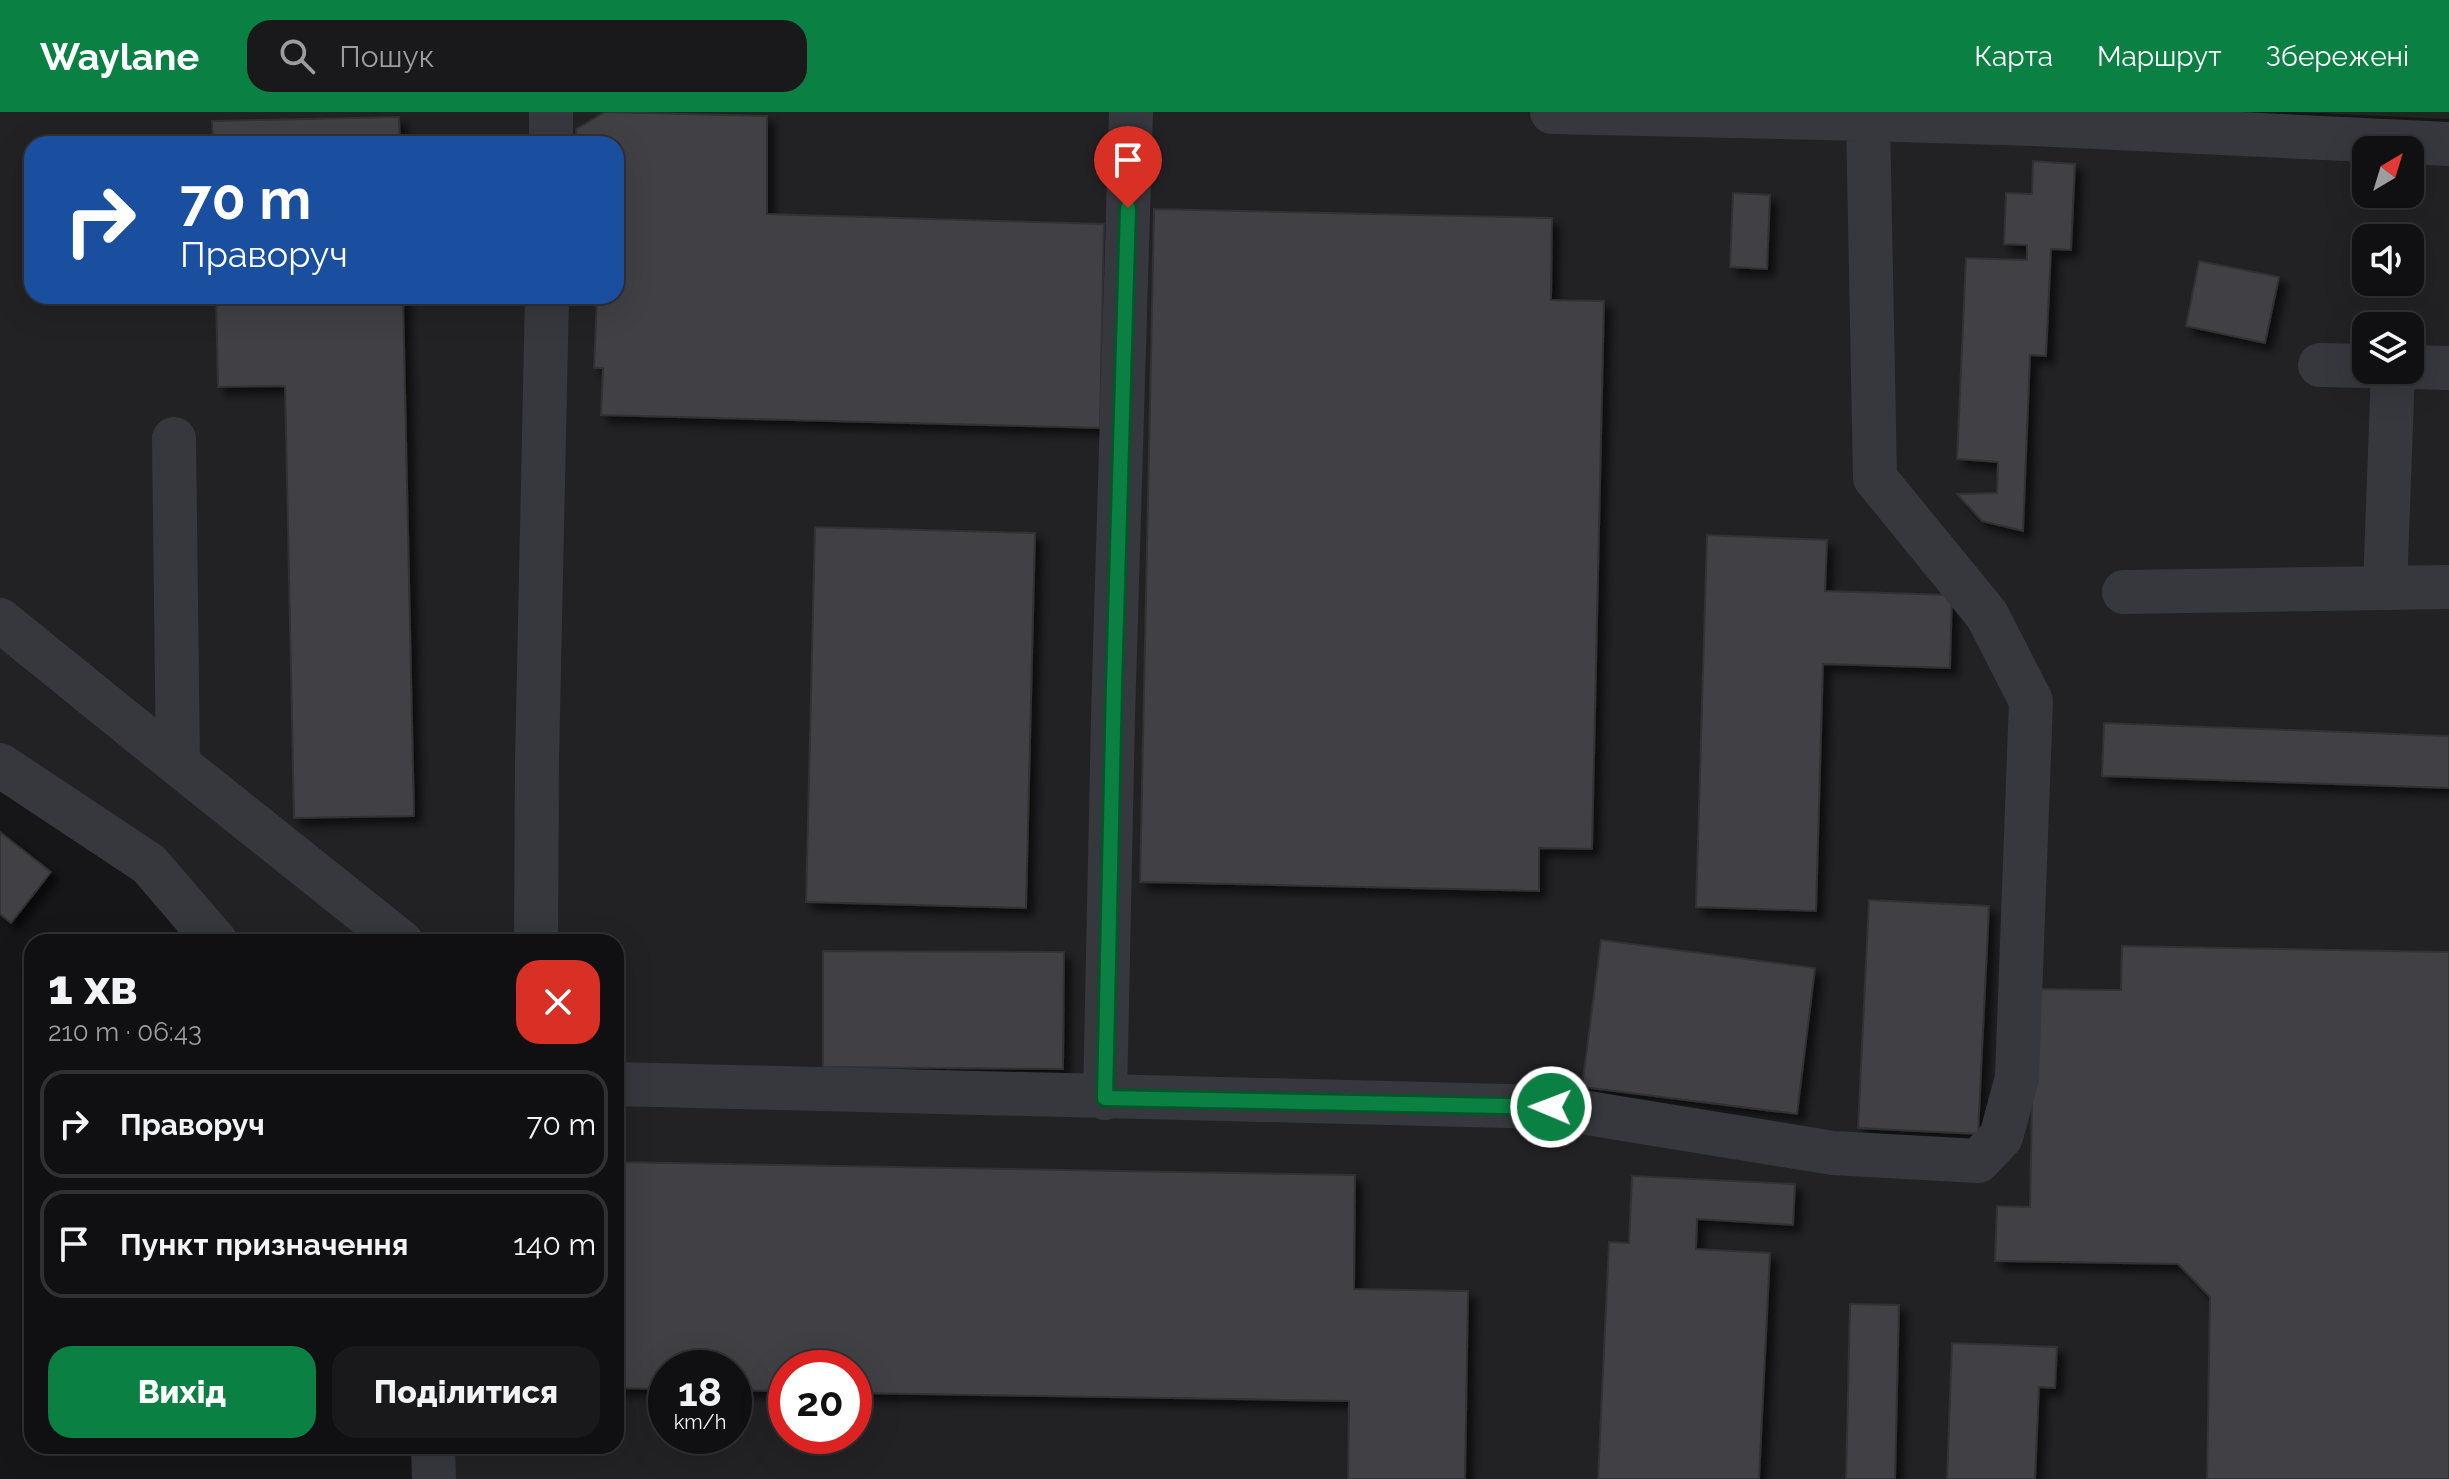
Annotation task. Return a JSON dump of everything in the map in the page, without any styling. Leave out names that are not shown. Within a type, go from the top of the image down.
[{"type":"street","points":[[551,112],[551,136]]},
{"type":"street","points":[[1105,1098],[1131,112]]},
{"type":"street","points":[[1552,112],[1868,119],[2031,138],[2449,144]]},
{"type":"street","points":[[624,1084],[1551,1107],[1833,1153],[1978,1161],[2001,1137],[2017,1078],[2031,701],[1987,615],[1875,478],[1868,119]]},
{"type":"street","points":[[536,934],[547,304]]},
{"type":"street","points":[[2320,365],[2352,366]]},
{"type":"street","points":[[2424,367],[2449,368]]},
{"type":"street","points":[[2385,588],[2392,384]]},
{"type":"street","points":[[174,439],[178,764]]},
{"type":"street","points":[[2124,592],[2449,587]]},
{"type":"street","points":[[0,620],[391,934]]},
{"type":"street","points":[[0,765],[149,864],[209,934]]},
{"type":"street","points":[[433,1454],[434,1479]]},
{"type":"shaded area","points":[[0,112],[2034,112],[2352,137],[2352,208],[2424,208],[2424,142],[2449,144],[2449,1479],[434,1479],[433,1454],[624,1454],[624,934],[206,934],[0,765]]},
{"type":"shaded area","points":[[2293,112],[2449,112],[2449,119]]},
{"type":"building","points":[[605,112],[767,116],[767,214],[1104,224],[1100,428],[601,415],[603,368],[594,368],[597,304],[624,304],[624,136],[576,136],[576,129]]},
{"type":"building","points":[[399,117],[400,136],[213,136],[212,121]]},
{"type":"building","points":[[2033,161],[2075,164],[2071,250],[2051,249],[2046,356],[2030,355],[2023,531],[1982,521],[1957,494],[1997,493],[1998,462],[1957,459],[1966,258],[2027,260],[2027,245],[2004,244],[2006,193],[2032,194]]},
{"type":"building","points":[[1733,193],[1770,195],[1767,269],[1730,267]]},
{"type":"building","points":[[1154,209],[1552,218],[1551,300],[1604,301],[1592,849],[1539,848],[1539,891],[1140,882]]},
{"type":"building","points":[[2199,261],[2279,277],[2265,343],[2186,326]]},
{"type":"building","points":[[216,304],[403,304],[414,816],[294,818],[285,386],[218,387]]},
{"type":"building","points":[[815,527],[1035,533],[1026,908],[806,902]]},
{"type":"building","points":[[1707,535],[1827,540],[1825,591],[1952,595],[1950,668],[1823,664],[1816,911],[1696,907]]},
{"type":"building","points":[[2104,723],[2449,736],[2449,788],[2102,776]]},
{"type":"building","points":[[0,832],[51,872],[11,923],[0,914]]},
{"type":"building","points":[[1869,900],[1989,906],[1978,1134],[1858,1128]]},
{"type":"building","points":[[1601,940],[1815,968],[1797,1114],[1582,1087]]},
{"type":"building","points":[[2122,946],[2449,952],[2449,1479],[2207,1479],[2210,1297],[2178,1264],[1995,1261],[1997,1206],[2030,1207],[2034,989],[2121,990]]},
{"type":"building","points":[[823,951],[1064,952],[1063,1069],[823,1067]]},
{"type":"building","points":[[624,1162],[1355,1175],[1354,1289],[1468,1291],[1465,1479],[1348,1479],[1349,1401],[872,1393],[872,1350],[768,1350],[768,1391],[752,1390],[752,1350],[648,1350],[648,1389],[624,1388]]},
{"type":"building","points":[[1632,1176],[1795,1184],[1793,1225],[1697,1219],[1696,1249],[1770,1253],[1759,1479],[1598,1479],[1609,1242],[1629,1243]]},
{"type":"building","points":[[1850,1304],[1899,1305],[1895,1479],[1846,1479]]},
{"type":"building","points":[[1952,1343],[2057,1347],[2055,1388],[2039,1387],[2035,1479],[1947,1479]]},
{"type":"route","points":[[1128,208],[1105,1098],[1551,1107]]}]
